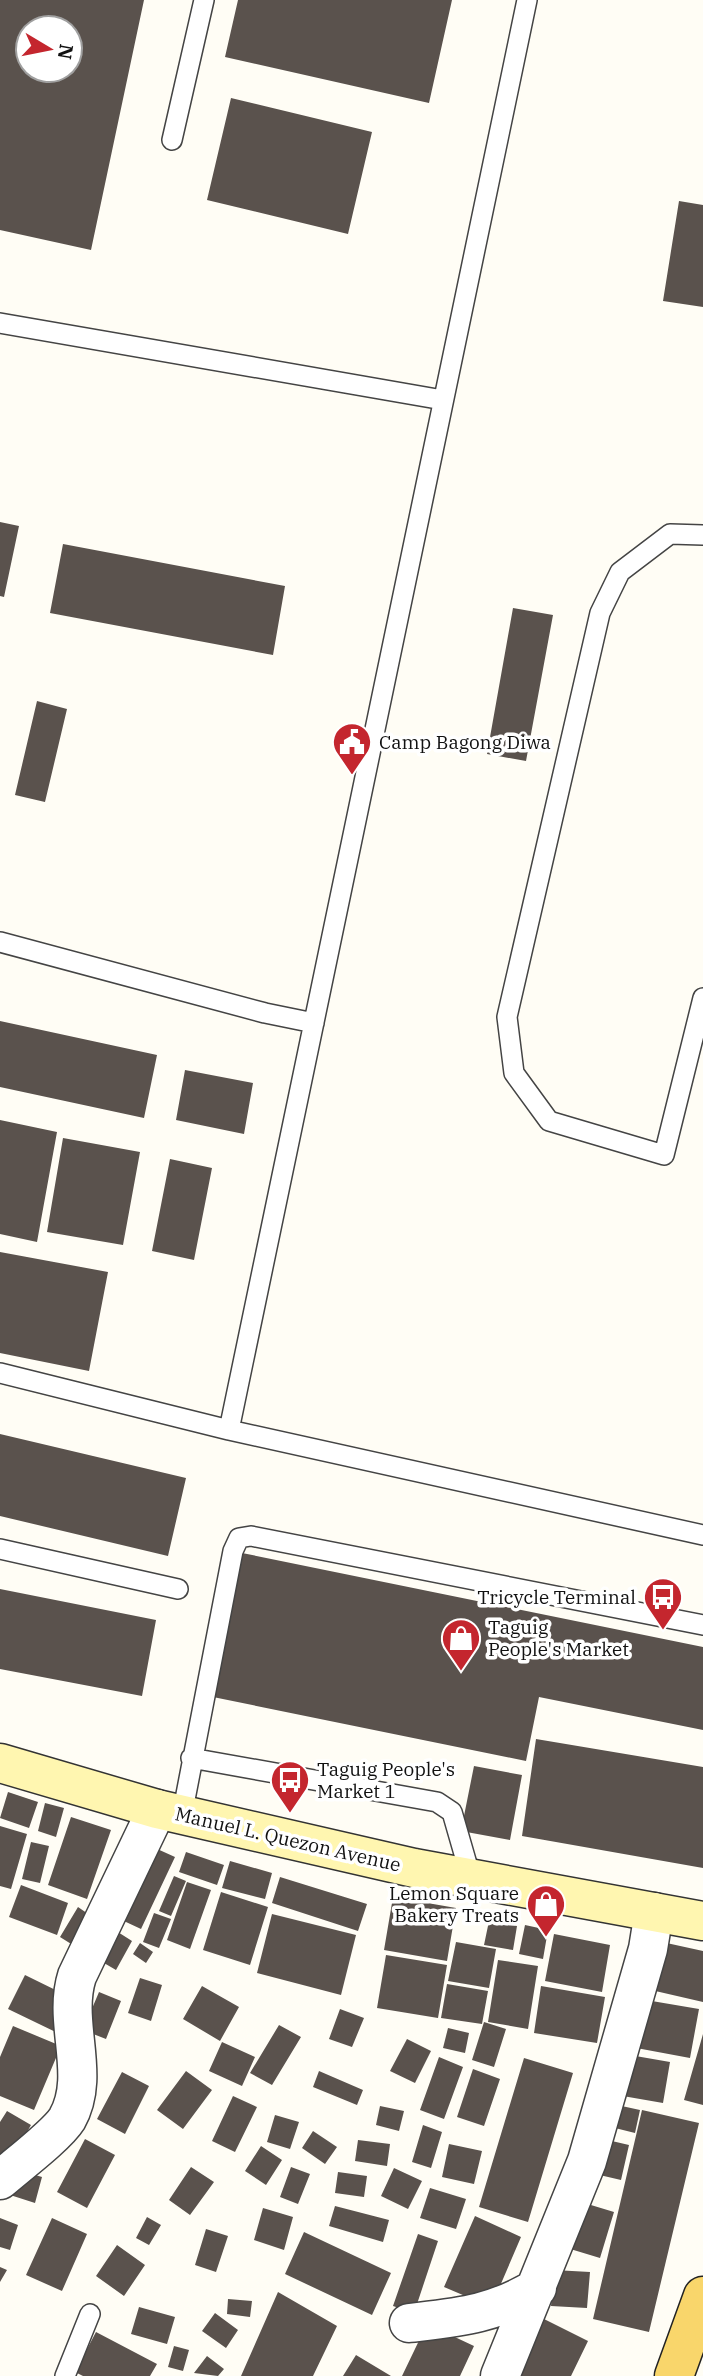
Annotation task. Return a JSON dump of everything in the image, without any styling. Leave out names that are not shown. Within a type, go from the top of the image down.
[{"type":"main road","name":"Manuel L. Quezon Avenue","points":[[0,1763],[169,1812],[471,1878],[703,1921]]},
{"type":"main road","points":[[674,2376],[703,2296]]},
{"type":"street","points":[[0,2180],[66,2120],[78,2084],[71,1995],[76,1976],[169,1812]]},
{"type":"street","points":[[500,2376],[587,2161],[648,1949],[654,1912]]},
{"type":"street","points":[[409,2323],[486,2312],[506,2306],[537,2288]]},
{"type":"lane","points":[[173,141],[204,0]]},
{"type":"lane","points":[[229,1430],[527,0]]},
{"type":"lane","points":[[0,323],[443,400]]},
{"type":"lane","points":[[703,535],[670,534],[620,572],[600,613],[507,1017],[514,1073],[549,1121],[664,1155],[703,998]]},
{"type":"lane","points":[[0,942],[265,1013],[314,1023]]},
{"type":"lane","points":[[0,1373],[229,1430],[703,1535]]},
{"type":"lane","points":[[169,1812],[191,1758],[233,1551],[239,1538],[251,1536],[703,1625]]},
{"type":"lane","points":[[0,1549],[178,1589]]},
{"type":"lane","points":[[191,1758],[438,1802],[452,1812],[471,1878]]},
{"type":"lane","points":[[65,2376],[90,2314]]},
{"type":"building","points":[[0,0],[144,0],[91,250],[0,230]]},
{"type":"building","points":[[238,0],[452,0],[429,103],[225,57]]},
{"type":"building","points":[[231,98],[372,132],[348,234],[207,200]]},
{"type":"building","points":[[679,201],[703,205],[703,307],[663,301]]},
{"type":"building","points":[[0,522],[19,526],[4,597],[0,596]]},
{"type":"building","points":[[63,544],[285,586],[273,655],[50,613]]},
{"type":"building","points":[[513,608],[553,615],[526,761],[487,754]]},
{"type":"building","points":[[37,701],[67,709],[45,802],[15,795]]},
{"type":"building","points":[[0,1021],[157,1055],[144,1118],[0,1087]]},
{"type":"building","points":[[185,1070],[253,1083],[244,1134],[176,1120]]},
{"type":"building","points":[[0,1120],[57,1132],[37,1242],[0,1234]]},
{"type":"building","points":[[63,1138],[140,1152],[123,1245],[47,1232]]},
{"type":"building","points":[[170,1159],[212,1168],[194,1260],[152,1251]]},
{"type":"building","points":[[0,1252],[108,1272],[89,1371],[0,1353]]},
{"type":"building","points":[[0,1434],[186,1478],[168,1556],[0,1516]]},
{"type":"building","name":"Taguig People's Market","points":[[242,1553],[703,1647],[703,1730],[539,1697],[526,1761],[213,1697]]},
{"type":"building","points":[[0,1589],[156,1620],[142,1696],[0,1669]]},
{"type":"building","points":[[536,1739],[703,1767],[703,1868],[522,1836]]},
{"type":"building","points":[[474,1766],[522,1775],[510,1840],[461,1831]]},
{"type":"building","points":[[8,1792],[38,1802],[29,1828],[0,1818]]},
{"type":"building","points":[[45,1803],[64,1808],[56,1837],[38,1831]]},
{"type":"building","points":[[71,1817],[111,1830],[87,1899],[48,1885]]},
{"type":"building","points":[[0,1826],[27,1834],[11,1889],[0,1886]]},
{"type":"building","points":[[31,1842],[49,1846],[40,1883],[22,1879]]},
{"type":"building","points":[[144,1843],[175,1857],[141,1929],[111,1915]]},
{"type":"building","points":[[186,1852],[224,1865],[217,1885],[179,1872]]},
{"type":"building","points":[[230,1861],[272,1873],[265,1899],[222,1888]]},
{"type":"building","points":[[174,1876],[186,1881],[171,1916],[159,1911]]},
{"type":"building","points":[[280,1877],[367,1904],[358,1931],[272,1903]]},
{"type":"building","points":[[187,1882],[211,1890],[190,1949],[167,1940]]},
{"type":"building","points":[[21,1885],[68,1903],[57,1935],[9,1917]]},
{"type":"building","points":[[221,1892],[268,1907],[250,1965],[203,1950]]},
{"type":"building","points":[[393,1897],[456,1908],[447,1961],[384,1950]]},
{"type":"building","points":[[78,1907],[94,1918],[76,1947],[60,1937]]},
{"type":"building","points":[[154,1913],[171,1919],[159,1948],[143,1942]]},
{"type":"building","points":[[272,1914],[356,1935],[341,1995],[257,1973]]},
{"type":"building","points":[[489,1921],[517,1926],[513,1950],[484,1945]]},
{"type":"building","points":[[525,1925],[548,1930],[543,1959],[519,1954]]},
{"type":"building","points":[[110,1927],[132,1941],[116,1970],[92,1956]]},
{"type":"building","points":[[554,1934],[610,1945],[602,1992],[545,1981]]},
{"type":"building","points":[[456,1942],[496,1949],[489,1988],[448,1981]]},
{"type":"building","points":[[662,1942],[703,1951],[703,2002],[651,1990]]},
{"type":"building","points":[[140,1943],[153,1952],[146,1963],[133,1954]]},
{"type":"building","points":[[386,1955],[447,1965],[438,2018],[377,2008]]},
{"type":"building","points":[[498,1960],[538,1966],[528,2029],[488,2022]]},
{"type":"building","points":[[25,1975],[82,2003],[66,2037],[8,2009]]},
{"type":"building","points":[[140,1978],[162,1985],[151,2021],[128,2013]]},
{"type":"building","points":[[447,1984],[488,1991],[482,2024],[441,2018]]},
{"type":"building","points":[[202,1986],[239,2007],[220,2041],[183,2019]]},
{"type":"building","points":[[541,1986],[605,1997],[597,2043],[534,2033]]},
{"type":"building","points":[[99,1992],[121,2001],[106,2039],[83,2030]]},
{"type":"building","points":[[640,1999],[699,2009],[690,2058],[631,2047]]},
{"type":"building","points":[[340,2009],[364,2018],[352,2047],[329,2039]]},
{"type":"building","points":[[484,2022],[506,2029],[494,2067],[472,2060]]},
{"type":"building","points":[[279,2025],[301,2037],[272,2085],[250,2073]]},
{"type":"building","points":[[13,2026],[61,2046],[34,2110],[0,2096],[0,2057]]},
{"type":"building","points":[[448,2028],[469,2033],[465,2053],[443,2048]]},
{"type":"building","points":[[703,2034],[703,2105],[684,2100]]},
{"type":"building","points":[[407,2039],[431,2051],[415,2083],[390,2071]]},
{"type":"building","points":[[222,2042],[255,2057],[242,2086],[209,2071]]},
{"type":"building","points":[[624,2054],[670,2062],[663,2103],[617,2095]]},
{"type":"building","points":[[439,2057],[463,2067],[444,2119],[420,2110]]},
{"type":"building","points":[[524,2058],[573,2073],[528,2222],[479,2207]]},
{"type":"building","points":[[473,2069],[500,2079],[484,2126],[457,2117]]},
{"type":"building","points":[[186,2071],[212,2090],[183,2129],[157,2110]]},
{"type":"building","points":[[319,2071],[363,2090],[357,2105],[313,2087]]},
{"type":"building","points":[[122,2072],[149,2086],[125,2134],[97,2119]]},
{"type":"building","points":[[233,2096],[257,2107],[235,2152],[212,2141]]},
{"type":"building","points":[[608,2103],[640,2110],[635,2133],[603,2125]]},
{"type":"building","points":[[380,2106],[404,2111],[399,2131],[376,2125]]},
{"type":"building","points":[[642,2110],[699,2123],[649,2332],[593,2319]]},
{"type":"building","points":[[7,2111],[31,2125],[5,2170],[0,2167],[0,2122]]},
{"type":"building","points":[[275,2115],[299,2122],[290,2149],[267,2142]]},
{"type":"building","points":[[423,2125],[442,2132],[431,2168],[412,2162]]},
{"type":"building","points":[[313,2131],[337,2147],[325,2164],[302,2148]]},
{"type":"building","points":[[599,2138],[629,2145],[621,2180],[591,2173]]},
{"type":"building","points":[[85,2139],[115,2155],[87,2208],[57,2192]]},
{"type":"building","points":[[358,2140],[390,2144],[387,2166],[355,2161]]},
{"type":"building","points":[[449,2144],[482,2151],[474,2184],[442,2177]]},
{"type":"building","points":[[261,2146],[282,2160],[266,2185],[245,2171]]},
{"type":"building","points":[[191,2167],[214,2182],[190,2215],[169,2200]]},
{"type":"building","points":[[291,2167],[310,2174],[298,2204],[280,2197]]},
{"type":"building","points":[[394,2168],[422,2181],[408,2209],[381,2196]]},
{"type":"building","points":[[15,2169],[42,2177],[35,2203],[7,2194]]},
{"type":"building","points":[[338,2172],[367,2176],[364,2197],[335,2193]]},
{"type":"building","points":[[430,2188],[466,2199],[456,2229],[420,2218]]},
{"type":"building","points":[[581,2202],[614,2212],[600,2258],[567,2248]]},
{"type":"building","points":[[335,2206],[389,2220],[383,2242],[329,2226]]},
{"type":"building","points":[[263,2208],[293,2217],[284,2250],[254,2240]]},
{"type":"building","points":[[475,2216],[521,2237],[491,2307],[444,2287]]},
{"type":"building","points":[[147,2217],[161,2225],[149,2245],[136,2238]]},
{"type":"building","points":[[0,2218],[18,2225],[10,2250],[0,2247]]},
{"type":"building","points":[[52,2218],[87,2234],[62,2291],[26,2275]]},
{"type":"building","points":[[206,2229],[228,2236],[216,2272],[195,2265]]},
{"type":"building","points":[[304,2232],[391,2273],[372,2315],[285,2274]]},
{"type":"building","points":[[418,2234],[438,2241],[414,2313],[393,2306]]},
{"type":"building","points":[[117,2245],[145,2265],[124,2296],[96,2276]]},
{"type":"building","points":[[0,2267],[7,2270],[0,2282]]},
{"type":"building","points":[[554,2270],[590,2272],[587,2308],[551,2306]]},
{"type":"building","points":[[278,2292],[337,2326],[313,2376],[241,2376]]},
{"type":"building","points":[[228,2299],[252,2301],[250,2317],[227,2314]]},
{"type":"building","points":[[139,2307],[175,2317],[167,2344],[131,2334]]},
{"type":"building","points":[[215,2313],[238,2330],[226,2348],[202,2331]]},
{"type":"building","points":[[542,2318],[588,2341],[571,2376],[515,2376]]},
{"type":"building","points":[[427,2324],[474,2346],[460,2376],[402,2376]]},
{"type":"building","points":[[96,2332],[157,2364],[150,2376],[83,2376],[75,2372]]},
{"type":"building","points":[[174,2346],[189,2350],[183,2371],[168,2367]]},
{"type":"building","points":[[356,2355],[391,2376],[343,2376]]},
{"type":"building","points":[[207,2356],[224,2369],[218,2376],[194,2373]]},
{"type":"place","name":"Camp Bagong Diwa","points":[[352,776]]},
{"type":"place","name":"Tricycle Terminal","points":[[663,1631]]},
{"type":"place","name":"Taguig People's Market","points":[[461,1672]]},
{"type":"place","name":"Taguig People's Market 1","points":[[290,1814]]},
{"type":"place","name":"Lemon Square Bakery Treats","points":[[546,1938]]}]
